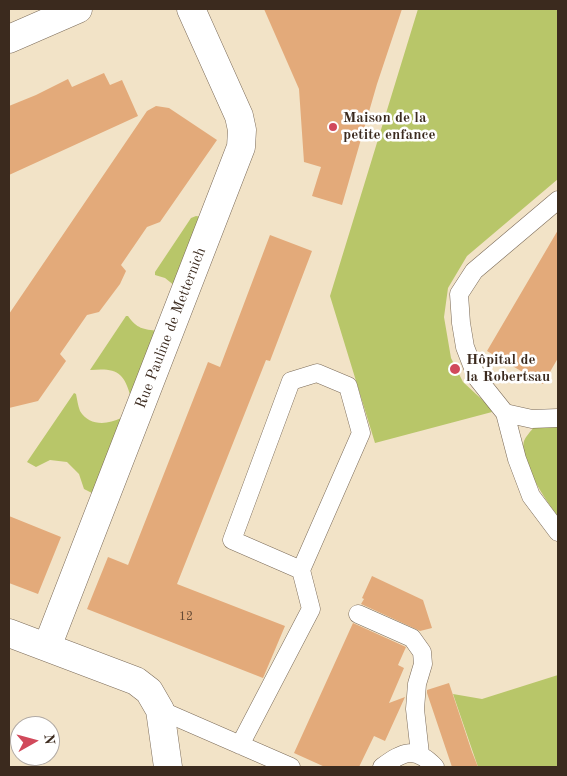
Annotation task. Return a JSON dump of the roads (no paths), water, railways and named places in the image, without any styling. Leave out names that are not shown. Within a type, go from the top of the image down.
[{"type":"street","points":[[9,39],[78,9]]},
{"type":"street","name":"Rue Pauline de Metternich","points":[[47,647],[241,147],[242,130],[239,116],[190,9]]},
{"type":"street","points":[[9,633],[136,681],[149,691],[160,710],[168,767]]},
{"type":"lane","points":[[558,200],[474,271],[459,294],[465,347],[477,378],[505,413],[517,459],[531,496],[558,532]]},
{"type":"lane","points":[[240,745],[311,609],[301,570],[361,433],[348,386],[317,373],[291,381],[232,540],[301,570]]},
{"type":"lane","points":[[505,413],[532,418],[558,418]]},
{"type":"lane","points":[[358,614],[412,638],[422,652],[423,664],[417,684],[415,709],[420,754]]},
{"type":"lane","points":[[160,710],[291,767]]},
{"type":"lane","points":[[382,767],[391,760],[406,753],[420,754],[435,767]]},
{"type":"place","name":"Maison de la petite enfance","points":[[333,127]]},
{"type":"place","name":"Hôpital de la Robertsau","points":[[455,369]]}]
